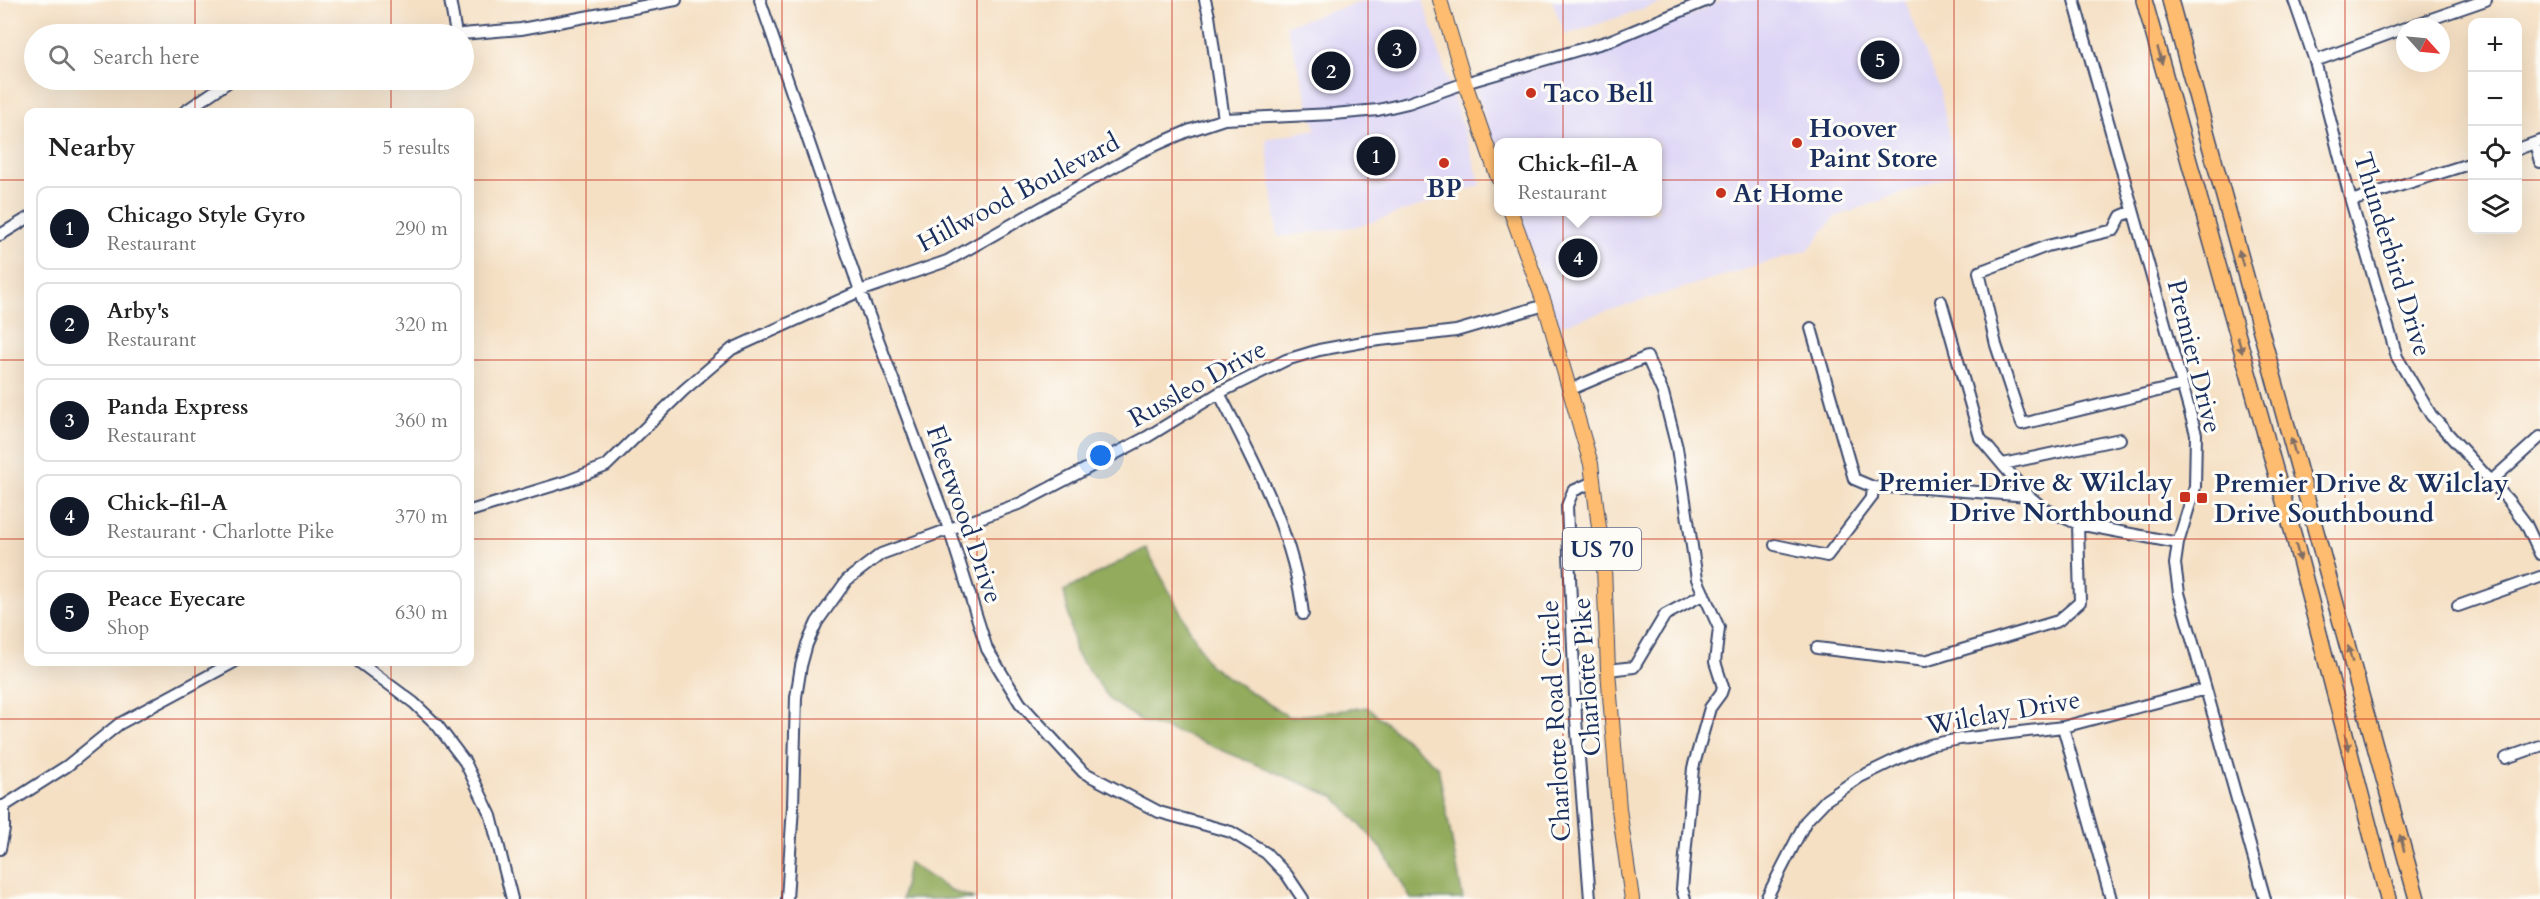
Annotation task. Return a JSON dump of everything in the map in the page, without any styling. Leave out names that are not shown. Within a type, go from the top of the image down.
[{"type":"highway","points":[[2144,0],[2294,537],[2388,899]]},
{"type":"highway","points":[[2170,0],[2417,899]]},
{"type":"main road","points":[[1440,0],[1465,83],[1494,166]]},
{"type":"main road","name":"Charlotte Pike","points":[[1512,216],[1545,305],[1591,464],[1604,567],[1608,670],[1619,808],[1632,899]]},
{"type":"street","points":[[450,0],[454,24]]},
{"type":"street","points":[[474,33],[521,29],[676,0]]},
{"type":"street","name":"Fleetwood Drive","points":[[760,0],[860,291],[949,529],[987,649],[1020,703],[1083,772],[1160,812],[1231,832],[1266,853],[1287,874],[1303,899]]},
{"type":"street","points":[[1205,0],[1224,119]]},
{"type":"street","name":"Hillwood Boulevard","points":[[474,509],[530,490],[568,481],[606,466],[684,390],[732,349],[860,291],[947,261],[1140,152],[1188,130],[1224,119],[1378,110],[1408,103],[1465,83],[1609,41],[1708,0]]},
{"type":"street","name":"Premier Drive","points":[[2074,0],[2196,434],[2195,487],[2178,543],[2175,564],[2179,592],[2265,899]]},
{"type":"street","name":"Thunderbird Drive","points":[[2294,0],[2315,61],[2351,201],[2397,357],[2431,415],[2508,500],[2526,524],[2540,554]]},
{"type":"street","points":[[2435,18],[2486,0]]},
{"type":"street","points":[[2315,61],[2396,32]]},
{"type":"street","points":[[190,108],[216,90]]},
{"type":"street","points":[[2522,147],[2537,142],[2540,162]]},
{"type":"street","points":[[2351,201],[2468,164]]},
{"type":"street","points":[[2133,212],[2121,216],[2114,230],[2047,246],[1979,272],[1996,345],[2022,424],[2182,385]]},
{"type":"street","points":[[0,235],[24,220]]},
{"type":"street","points":[[1941,301],[1980,438],[2029,496],[2043,508],[2078,524],[2178,543]]},
{"type":"street","name":"Russleo Drive","points":[[787,899],[793,806],[796,697],[807,644],[817,622],[847,580],[881,554],[1021,503],[1147,437],[1219,393],[1286,360],[1320,350],[1363,342],[1456,331],[1545,305]]},
{"type":"street","points":[[1811,328],[1854,479],[1873,488],[1924,488],[2029,496]]},
{"type":"street","points":[[1569,390],[1647,357],[1663,393],[1677,448],[1697,579],[1719,628],[1714,662],[1723,687],[1710,708],[1693,768],[1682,889],[1685,899]]},
{"type":"street","points":[[1219,393],[1261,472],[1283,530],[1301,596],[1303,614]]},
{"type":"street","points":[[2490,482],[2540,437]]},
{"type":"street","points":[[2003,464],[2120,440]]},
{"type":"street","name":"Charlotte Road Circle","points":[[1590,899],[1576,719],[1567,506],[1573,491],[1593,482]]},
{"type":"street","points":[[1775,545],[1827,556],[1872,497],[1873,488]]},
{"type":"street","points":[[1817,648],[1925,661],[2058,621],[2080,602],[2078,524]]},
{"type":"street","points":[[2458,606],[2540,578]]},
{"type":"street","points":[[1608,670],[1634,667],[1665,615],[1704,594]]},
{"type":"street","points":[[0,849],[4,829],[2,806],[67,766],[119,724],[227,666]]},
{"type":"street","points":[[364,666],[414,703],[437,725],[465,762],[491,816],[512,899]]},
{"type":"street","name":"Wilclay Drive","points":[[1766,899],[1806,821],[1826,800],[1860,777],[1929,746],[1960,739],[2063,727],[2206,689]]},
{"type":"street","points":[[2063,727],[2111,899]]},
{"type":"street","points":[[2506,758],[2540,746]]},
{"type":"shaded area","points":[[1367,0],[1423,0],[1481,185],[1360,226],[1278,237],[1266,139],[1316,129],[1286,25]]},
{"type":"shaded area","points":[[1552,0],[1670,0],[1565,35]]},
{"type":"shaded area","points":[[1722,0],[1905,0],[1940,90],[1957,173],[1835,217],[1808,250],[1558,326],[1519,216],[1662,216],[1662,138],[1494,138],[1494,143],[1475,87],[1590,52],[1683,18]]},
{"type":"green space","points":[[1146,548],[1209,665],[1289,717],[1367,707],[1438,767],[1463,899],[1411,899],[1382,849],[1335,797],[1185,735],[1143,722],[1111,701],[1075,652],[1064,591]]},
{"type":"green space","points":[[908,862],[951,891],[976,899],[902,899]]},
{"type":"place","name":"Panda Express","points":[[1397,49]]},
{"type":"place","name":"Peace Eyecare","points":[[1880,60]]},
{"type":"place","name":"Arby's","points":[[1331,71]]},
{"type":"place","name":"Taco Bell","points":[[1531,93]]},
{"type":"place","name":"Hoover Paint Store","points":[[1797,143]]},
{"type":"place","name":"Chicago Style Gyro","points":[[1376,156]]},
{"type":"place","name":"BP","points":[[1444,163]]},
{"type":"place","name":"At Home","points":[[1721,193]]},
{"type":"place","name":"Chick-fil-A","points":[[1578,258]]},
{"type":"place","name":"Premier Drive & Wilclay Drive Northbound","points":[[2185,497]]},
{"type":"place","name":"Premier Drive & Wilclay Drive Southbound","points":[[2202,498]]}]
